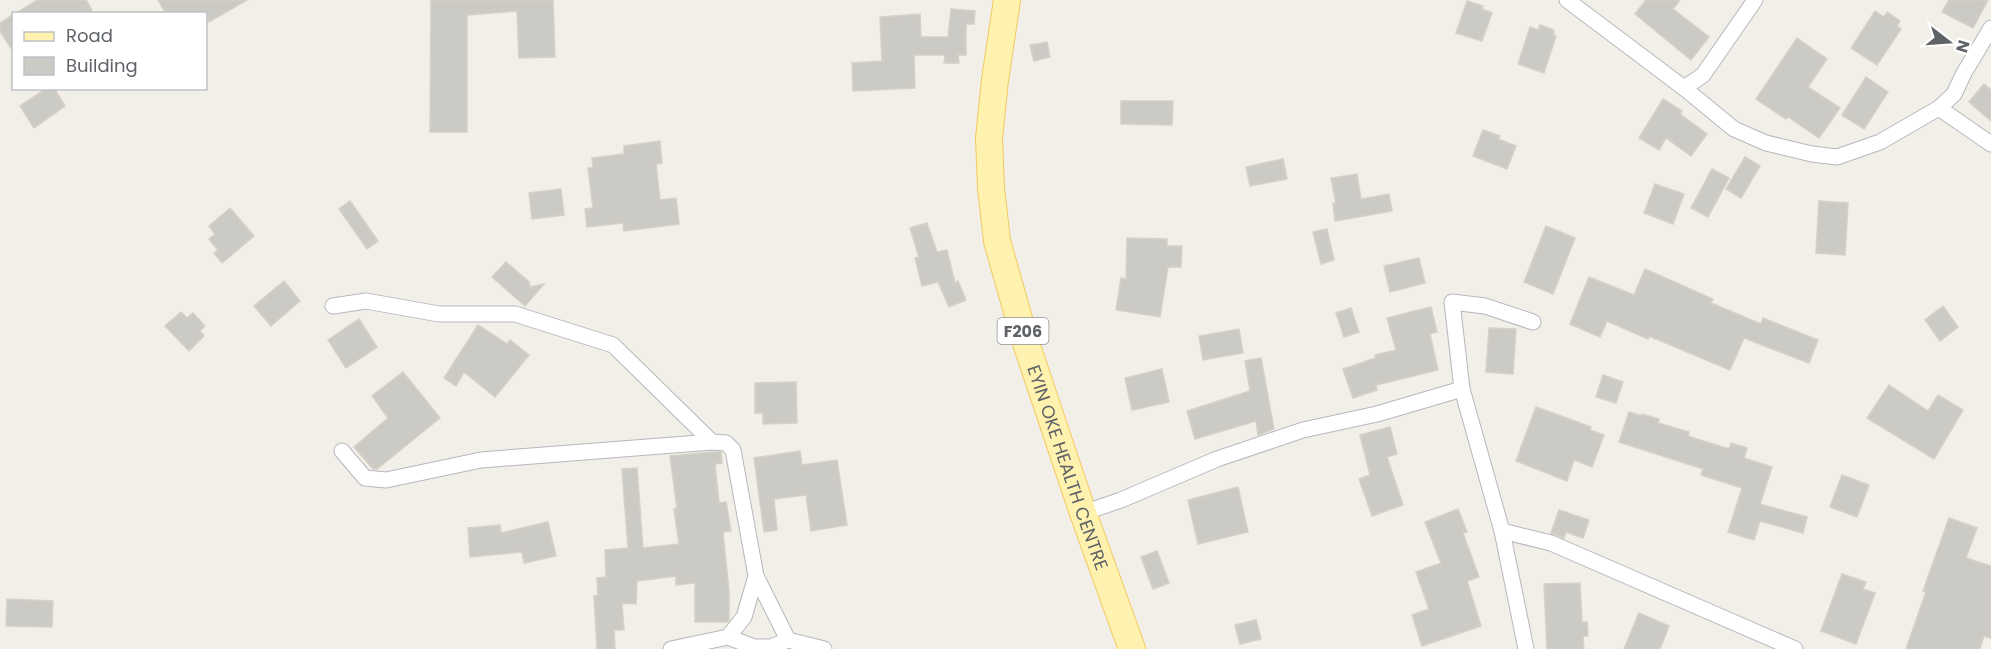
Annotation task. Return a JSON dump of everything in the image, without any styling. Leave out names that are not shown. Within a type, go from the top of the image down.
[{"type":"main road","name":"EYIN OKE HEALTH CENTRE","points":[[1007,0],[989,138],[991,188],[997,241],[1025,340],[1083,513],[1132,649]]},
{"type":"street","points":[[1567,0],[1684,88],[1734,129],[1766,143],[1812,154],[1837,157],[1880,142],[1939,108],[1954,94],[1991,28]]},
{"type":"street","points":[[1684,88],[1703,75],[1755,0]]},
{"type":"street","points":[[1939,108],[1991,144]]},
{"type":"street","points":[[333,306],[366,301],[439,314],[515,314],[613,345],[712,442]]},
{"type":"street","points":[[1526,649],[1502,531],[1462,389],[1452,302],[1485,306],[1533,322]]},
{"type":"street","points":[[1083,513],[1121,500],[1217,459],[1303,430],[1377,414],[1462,389]]},
{"type":"street","points":[[342,451],[365,478],[386,480],[481,459],[726,442],[733,450],[756,576],[788,640]]},
{"type":"street","points":[[1502,531],[1551,543],[1795,649]]},
{"type":"street","points":[[728,636],[744,617],[756,576]]},
{"type":"street","points":[[671,649],[728,636],[754,647],[771,647],[788,640],[824,649]]},
{"type":"building","points":[[37,0],[86,0],[93,12],[18,12]]},
{"type":"building","points":[[158,0],[247,0],[209,22],[207,12],[165,12]]},
{"type":"building","points":[[431,0],[553,0],[555,57],[519,58],[517,11],[467,15],[467,132],[430,132]]},
{"type":"building","points":[[1646,0],[1680,0],[1673,9],[1709,37],[1691,60],[1635,14]]},
{"type":"building","points":[[1949,0],[1988,0],[1973,28],[1942,12]]},
{"type":"building","points":[[1467,1],[1483,6],[1482,9],[1492,13],[1482,41],[1456,33]]},
{"type":"building","points":[[951,9],[975,11],[974,24],[966,24],[966,55],[958,55],[959,63],[944,63],[945,55],[914,55],[915,88],[853,91],[852,63],[882,61],[880,17],[920,14],[921,37],[948,37]]},
{"type":"building","points":[[1875,11],[1884,17],[1887,12],[1900,21],[1897,26],[1901,29],[1877,65],[1851,48]]},
{"type":"building","points":[[12,15],[12,50],[0,31],[0,23]]},
{"type":"building","points":[[1540,25],[1554,30],[1553,35],[1556,36],[1544,73],[1518,64],[1530,27],[1538,30]]},
{"type":"building","points":[[1797,38],[1827,59],[1808,87],[1840,108],[1819,138],[1756,99]]},
{"type":"building","points":[[1047,42],[1050,57],[1034,61],[1030,45]]},
{"type":"building","points":[[1866,77],[1888,92],[1864,129],[1842,115]]},
{"type":"building","points":[[1984,84],[1991,90],[1991,121],[1969,102]]},
{"type":"building","points":[[44,90],[55,90],[65,106],[34,128],[20,106]]},
{"type":"building","points":[[1663,99],[1682,111],[1680,114],[1707,134],[1691,156],[1666,138],[1659,150],[1639,138]]},
{"type":"building","points":[[1121,101],[1173,101],[1172,125],[1121,124]]},
{"type":"building","points":[[1483,130],[1500,136],[1498,139],[1516,146],[1507,169],[1473,156]]},
{"type":"building","points":[[660,141],[662,163],[656,164],[660,200],[676,198],[679,224],[624,231],[623,223],[587,227],[585,209],[593,208],[588,168],[593,168],[592,158],[624,154],[624,146]]},
{"type":"building","points":[[1745,157],[1760,166],[1741,198],[1726,189]]},
{"type":"building","points":[[1283,159],[1287,179],[1250,186],[1246,167]]},
{"type":"building","points":[[1712,169],[1729,178],[1708,217],[1691,208]]},
{"type":"building","points":[[1357,174],[1361,199],[1389,194],[1392,211],[1335,221],[1333,203],[1336,203],[1331,178]]},
{"type":"building","points":[[1655,184],[1684,194],[1673,224],[1644,213]]},
{"type":"building","points":[[561,189],[564,215],[532,219],[529,193]]},
{"type":"building","points":[[350,201],[378,241],[367,249],[339,209]]},
{"type":"building","points":[[1819,201],[1848,203],[1845,255],[1816,253]]},
{"type":"building","points":[[230,208],[254,236],[222,263],[214,253],[218,250],[209,239],[215,234],[209,226]]},
{"type":"building","points":[[927,223],[937,252],[947,250],[955,283],[958,281],[966,300],[949,307],[938,282],[922,286],[915,258],[919,257],[910,228]]},
{"type":"building","points":[[1546,226],[1575,238],[1553,294],[1524,282]]},
{"type":"building","points":[[1327,229],[1334,260],[1321,264],[1313,232]]},
{"type":"building","points":[[1127,238],[1167,239],[1167,246],[1182,246],[1181,267],[1168,267],[1160,317],[1116,310],[1121,278],[1126,279]]},
{"type":"building","points":[[1419,258],[1425,283],[1390,292],[1384,266]]},
{"type":"building","points":[[506,262],[529,282],[530,287],[544,284],[525,306],[492,277]]},
{"type":"building","points":[[1645,269],[1713,299],[1711,303],[1761,324],[1763,318],[1818,340],[1809,363],[1744,338],[1730,370],[1607,321],[1600,337],[1570,324],[1589,277],[1634,295]]},
{"type":"building","points":[[284,281],[300,301],[271,326],[254,306]]},
{"type":"building","points":[[1943,306],[1958,327],[1940,341],[1925,320]]},
{"type":"building","points":[[1431,307],[1437,332],[1430,334],[1438,370],[1376,385],[1377,390],[1353,398],[1343,369],[1376,358],[1375,355],[1396,350],[1387,318]]},
{"type":"building","points":[[1351,308],[1359,332],[1344,337],[1336,313]]},
{"type":"building","points":[[181,312],[187,318],[193,313],[205,326],[200,331],[204,336],[189,351],[165,326]]},
{"type":"building","points":[[359,319],[377,347],[346,368],[328,340]]},
{"type":"building","points":[[478,325],[507,344],[510,340],[529,355],[495,397],[464,372],[456,386],[444,378]]},
{"type":"building","points":[[1489,328],[1516,329],[1513,374],[1486,372]]},
{"type":"building","points":[[1239,329],[1243,353],[1203,360],[1199,336]]},
{"type":"building","points":[[1261,358],[1274,429],[1258,435],[1256,421],[1195,439],[1187,411],[1250,391],[1245,361]]},
{"type":"building","points":[[1162,369],[1169,402],[1132,410],[1125,378]]},
{"type":"building","points":[[403,372],[440,418],[377,469],[373,469],[354,447],[388,418],[372,396]]},
{"type":"building","points":[[1603,375],[1623,382],[1616,403],[1596,397]]},
{"type":"building","points":[[796,382],[797,423],[763,424],[763,413],[755,413],[755,383]]},
{"type":"building","points":[[1889,385],[1928,411],[1938,395],[1963,410],[1934,459],[1867,418]]},
{"type":"building","points":[[1536,407],[1591,427],[1590,430],[1604,435],[1592,467],[1574,460],[1567,481],[1516,461]]},
{"type":"building","points":[[1629,412],[1659,419],[1658,423],[1689,432],[1688,436],[1729,449],[1731,443],[1747,448],[1744,458],[1772,467],[1760,504],[1807,517],[1803,533],[1760,521],[1754,540],[1728,532],[1742,488],[1701,475],[1703,469],[1619,442]]},
{"type":"building","points":[[1390,427],[1397,454],[1387,457],[1403,505],[1372,516],[1359,479],[1370,475],[1360,435]]},
{"type":"building","points":[[800,451],[802,465],[837,460],[847,525],[811,531],[806,495],[774,499],[777,530],[764,532],[754,458]]},
{"type":"building","points":[[721,452],[722,463],[715,464],[719,503],[726,502],[731,531],[723,532],[729,591],[728,622],[695,622],[695,583],[676,585],[676,576],[637,581],[636,604],[622,603],[624,630],[614,630],[615,649],[597,649],[594,596],[598,595],[597,578],[606,577],[605,550],[628,548],[622,469],[637,468],[643,548],[679,544],[670,456]]},
{"type":"building","points":[[1842,475],[1869,485],[1857,517],[1830,507]]},
{"type":"building","points":[[1238,487],[1248,532],[1198,544],[1188,500]]},
{"type":"building","points":[[1458,509],[1467,532],[1463,533],[1479,577],[1467,581],[1481,626],[1422,646],[1412,615],[1429,609],[1416,572],[1441,563],[1425,522]]},
{"type":"building","points":[[1559,510],[1589,520],[1583,538],[1566,532],[1564,538],[1551,533]]},
{"type":"building","points":[[1949,518],[1977,528],[1966,558],[1991,566],[1991,638],[1984,636],[1980,649],[1906,649],[1926,592],[1923,591]]},
{"type":"building","points":[[548,522],[556,556],[524,563],[522,552],[470,557],[468,528],[500,525],[501,533]]},
{"type":"building","points":[[1157,551],[1169,583],[1153,589],[1141,557]]},
{"type":"building","points":[[1842,574],[1866,582],[1863,589],[1875,593],[1856,644],[1821,631]]},
{"type":"building","points":[[1580,583],[1582,622],[1587,622],[1588,636],[1583,636],[1584,649],[1547,649],[1544,584]]},
{"type":"building","points":[[7,599],[53,601],[52,627],[6,626]]},
{"type":"building","points":[[1639,613],[1669,626],[1660,649],[1624,649]]},
{"type":"building","points":[[1256,620],[1261,639],[1240,644],[1235,625]]}]
